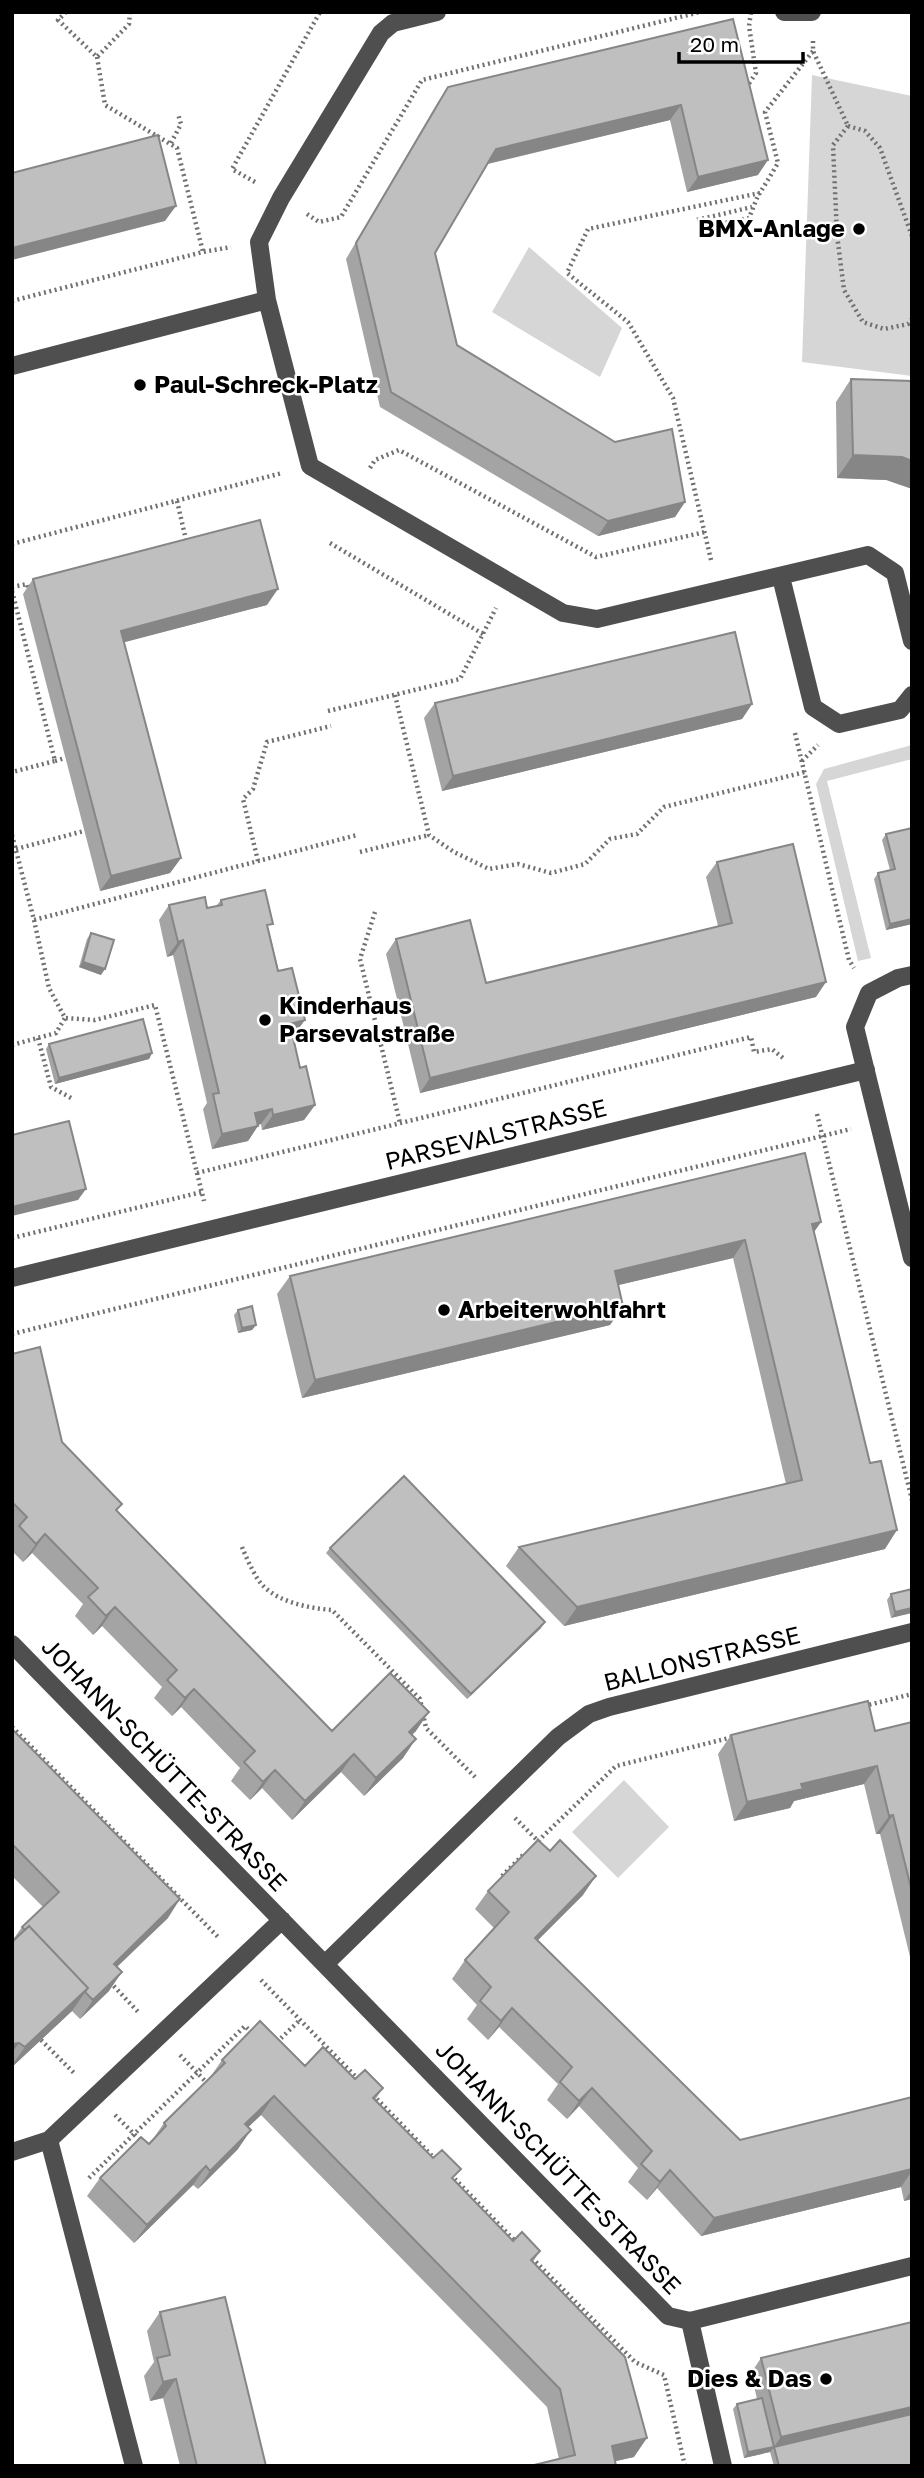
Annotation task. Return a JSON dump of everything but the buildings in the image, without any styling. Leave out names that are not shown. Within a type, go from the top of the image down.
[{"type":"street","points":[[437,12],[393,23],[381,33],[281,198],[259,242],[267,300],[310,466],[563,612],[597,619],[868,555],[895,573],[912,641]]},
{"type":"street","points":[[784,12],[813,12]]},
{"type":"street","points":[[12,366],[267,300]]},
{"type":"street","points":[[789,574],[813,707],[839,724],[900,710],[912,695]]},
{"type":"street","points":[[912,975],[898,978],[869,993],[855,1027],[912,1258]]},
{"type":"street","name":"PARSEVALSTRASSE","points":[[12,1278],[866,1070]]},
{"type":"street","name":"BALLONSTRASSE","points":[[496,1799],[574,1723],[589,1714],[912,1632]]},
{"type":"street","name":"JOHANN-SCHÜTTE-STRASSE","points":[[12,1644],[668,2316],[690,2321],[912,2266]]},
{"type":"street","points":[[325,1964],[496,1799]]},
{"type":"street","name":"JOHANN-SCHÜTTE-STRASSE","points":[[12,2152],[49,2140],[282,1920]]},
{"type":"street","points":[[49,2140],[134,2466]]},
{"type":"street","points":[[690,2321],[723,2466]]},
{"type":"path","points":[[66,12],[58,20],[97,57],[105,105],[177,148],[203,252]]},
{"type":"path","points":[[97,57],[129,24],[130,12]]},
{"type":"path","points":[[320,12],[232,169],[319,222],[341,217],[422,80],[700,12]]},
{"type":"path","points":[[743,93],[757,73],[749,26],[751,12]]},
{"type":"path","points":[[765,112],[813,51],[848,126],[865,131],[880,148],[912,236]]},
{"type":"path","points":[[756,110],[765,112]]},
{"type":"path","points":[[715,225],[749,218],[752,207],[778,163],[765,112]]},
{"type":"path","points":[[171,143],[181,124],[178,114]]},
{"type":"path","points":[[848,126],[833,145],[837,235],[844,290],[863,321],[884,329],[908,324],[912,319]]},
{"type":"path","points":[[719,591],[673,398],[628,323],[567,272],[588,229],[760,193]]},
{"type":"path","points":[[697,220],[752,207]]},
{"type":"path","points":[[12,300],[203,252],[259,242]]},
{"type":"path","points":[[356,493],[374,460],[399,450],[596,557],[705,532]]},
{"type":"path","points":[[12,544],[310,466]]},
{"type":"path","points":[[177,501],[189,551]]},
{"type":"path","points":[[330,543],[482,634]]},
{"type":"path","points":[[328,710],[460,679],[510,583]]},
{"type":"path","points":[[29,593],[27,584],[12,589],[55,761]]},
{"type":"path","points":[[395,695],[429,835],[454,852],[489,869],[518,864],[551,873],[585,864],[610,839],[637,834],[664,807],[805,772]]},
{"type":"path","points":[[792,723],[849,960],[869,993]]},
{"type":"path","points":[[258,861],[243,799],[253,789],[267,742],[331,726]]},
{"type":"path","points":[[12,772],[65,758]]},
{"type":"path","points":[[16,849],[85,831]]},
{"type":"path","points":[[12,835],[50,988],[65,1018]]},
{"type":"path","points":[[34,920],[357,835]]},
{"type":"path","points":[[360,852],[429,835]]},
{"type":"path","points":[[374,912],[360,959],[400,1123]]},
{"type":"path","points":[[65,1018],[95,1020],[155,1005],[210,1229]]},
{"type":"path","points":[[12,1045],[56,1033],[65,1018]]},
{"type":"path","points":[[197,1173],[751,1037],[754,1052],[772,1049],[810,1084],[912,1500]]},
{"type":"path","points":[[38,1038],[51,1087],[73,1099]]},
{"type":"path","points":[[12,1334],[879,1123]]},
{"type":"path","points":[[12,1238],[202,1192]]},
{"type":"path","points":[[242,1547],[258,1581],[283,1600],[316,1609],[332,1610],[420,1699],[426,1728],[546,1848]]},
{"type":"path","points":[[858,1707],[912,1695]]},
{"type":"path","points":[[12,1727],[520,2246]]},
{"type":"path","points":[[502,1876],[616,1766],[737,1737]]},
{"type":"path","points":[[51,1783],[59,1774]]},
{"type":"path","points":[[269,2050],[300,2020]]},
{"type":"path","points":[[66,2201],[245,2026],[261,2042]]},
{"type":"path","points":[[394,2129],[400,2123]]},
{"type":"path","points":[[470,2206],[476,2200]]},
{"type":"path","points":[[529,2255],[635,2362],[664,2375],[685,2466]]},
{"type":"path","points":[[550,2288],[556,2282]]},
{"type":"path","points":[[608,2352],[617,2343]]},
{"type":"shaded area","name":"BMX-Anlage","points":[[812,75],[912,96],[912,376],[802,362]]},
{"type":"shaded area","points":[[529,247],[622,328],[600,377],[492,312]]},
{"type":"shaded area","points":[[912,745],[912,759],[827,781],[871,958],[858,961],[816,784],[824,769]]},
{"type":"shaded area","points":[[624,1780],[669,1827],[618,1878],[572,1832]]},
{"type":"place","name":"BMX-Anlage","points":[[859,229]]},
{"type":"place","name":"Paul-Schreck-Platz","points":[[140,385]]},
{"type":"place","name":"Kinderhaus Parsevalstraße","points":[[265,1020]]},
{"type":"place","name":"Arbeiterwohlfahrt","points":[[444,1310]]},
{"type":"place","name":"Dies & Das","points":[[826,2379]]}]
